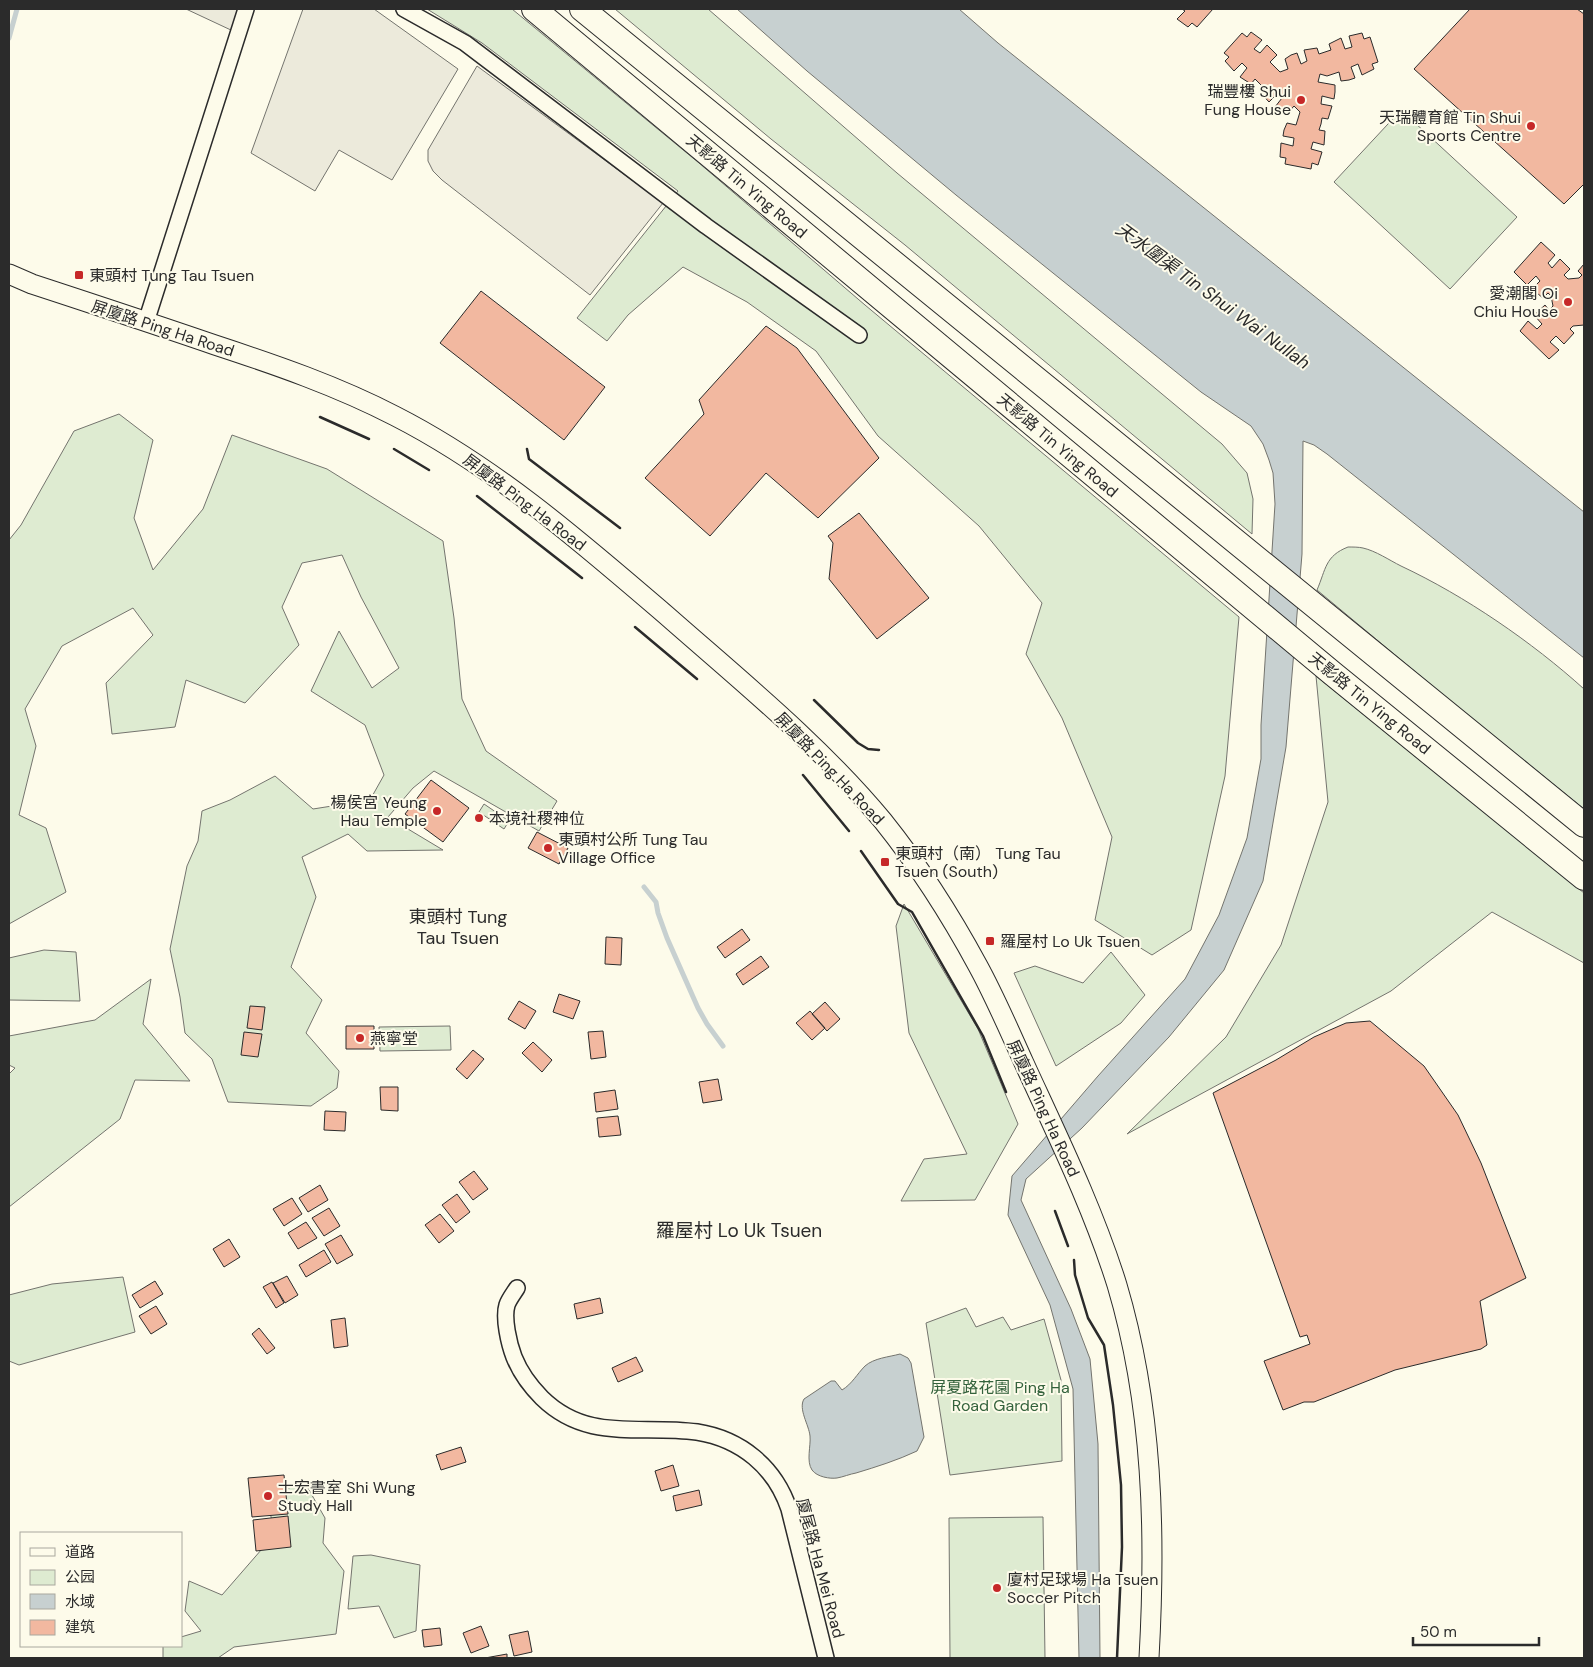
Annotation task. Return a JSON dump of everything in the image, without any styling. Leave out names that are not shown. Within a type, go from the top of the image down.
[{"type":"main road","name":"天影路 Tin Ying Road","points":[[534,9],[1239,596],[1584,878]]},
{"type":"main road","name":"天影路 Tin Ying Road","points":[[582,9],[1584,825]]},
{"type":"street","points":[[146,322],[246,9]]},
{"type":"street","points":[[404,9],[465,43],[706,226],[859,335]]},
{"type":"street","name":"屏廈路 Ping Ha Road","points":[[9,274],[32,284],[323,383],[394,416],[452,449],[508,486],[564,529],[777,712],[853,787],[884,823],[927,881],[978,966],[1094,1219],[1110,1265],[1127,1322],[1145,1426],[1153,1529],[1149,1658]]},
{"type":"street","name":"廈尾路 Ha Mei Road","points":[[517,1288],[507,1305],[507,1328],[512,1352],[530,1385],[549,1405],[560,1413],[574,1420],[598,1427],[683,1431],[713,1436],[727,1440],[749,1452],[766,1468],[780,1488],[789,1508],[826,1658]]},
{"type":"green space","points":[[427,9],[512,9],[699,163],[865,305],[1239,617],[1225,776],[1191,930],[1152,955],[1095,920],[1112,837],[1062,718],[1026,654],[1042,603],[979,526],[878,436],[816,351],[747,302],[683,267],[628,315],[607,341],[577,318],[678,191],[482,43]]},
{"type":"green space","points":[[615,9],[708,9],[897,173],[1222,444],[1247,473],[1253,499],[1252,534],[905,245],[771,139]]},
{"type":"green space","points":[[1401,110],[1517,217],[1450,289],[1334,182]]},
{"type":"green space","points":[[119,414],[153,440],[134,518],[153,570],[203,509],[232,435],[327,469],[443,541],[454,618],[462,699],[486,751],[557,801],[539,831],[434,771],[413,788],[388,817],[443,850],[367,851],[348,834],[302,857],[316,897],[291,967],[322,1000],[306,1033],[339,1071],[337,1088],[311,1106],[228,1102],[212,1059],[185,1033],[170,949],[187,866],[198,841],[202,811],[230,800],[275,776],[313,809],[370,800],[384,775],[365,725],[311,691],[339,631],[372,688],[399,668],[361,597],[342,555],[302,563],[282,607],[299,645],[245,703],[186,680],[175,727],[112,734],[106,683],[153,635],[133,608],[62,646],[25,709],[36,746],[19,815],[46,828],[66,892],[9,924],[9,540],[21,525],[74,431]]},
{"type":"green space","points":[[1348,547],[1368,549],[1378,553],[1449,591],[1520,637],[1584,689],[1584,809],[1317,590],[1330,559]]},
{"type":"green space","points":[[1316,676],[1584,893],[1584,963],[1492,912],[1391,991],[1127,1134],[1226,1037],[1281,945],[1328,802]]},
{"type":"green space","points":[[484,804],[509,821],[504,829],[479,812]]},
{"type":"green space","points":[[904,904],[978,1029],[1018,1124],[975,1200],[901,1201],[924,1159],[967,1154],[909,1033],[896,926]]},
{"type":"green space","points":[[44,950],[76,952],[80,1001],[9,1000],[9,958]]},
{"type":"green space","points":[[1111,952],[1145,995],[1121,1023],[1056,1066],[1014,973],[1035,966],[1083,983]]},
{"type":"green space","points":[[151,979],[143,1024],[190,1081],[135,1080],[120,1119],[9,1207],[9,1074],[15,1068],[9,1065],[9,1036],[95,1020]]},
{"type":"green space","points":[[450,1026],[451,1050],[380,1051],[379,1027]]},
{"type":"green space","points":[[123,1277],[135,1332],[19,1365],[9,1361],[9,1295],[52,1284]]},
{"type":"green space","name":"屏夏路花園 Ping Ha Road Garden","points":[[966,1308],[976,1327],[1003,1317],[1011,1330],[1044,1319],[1061,1380],[1062,1461],[950,1475],[926,1323]]},
{"type":"green space","points":[[305,1483],[325,1518],[323,1543],[344,1571],[336,1634],[234,1647],[218,1658],[163,1658],[163,1647],[182,1647],[182,1637],[201,1631],[185,1611],[189,1581],[222,1595],[275,1534],[266,1495]]},
{"type":"green space","name":"廈村足球場 Ha Tsuen Soccer Pitch","points":[[1043,1517],[1045,1658],[950,1658],[949,1518]]},
{"type":"green space","points":[[371,1555],[420,1565],[416,1631],[394,1638],[379,1606],[348,1609],[353,1556]]},
{"type":"shaded area","points":[[186,9],[241,9],[233,31]]},
{"type":"shaded area","points":[[303,9],[374,9],[458,69],[392,180],[339,150],[315,191],[251,153]]},
{"type":"shaded area","points":[[477,66],[663,203],[590,295],[442,180],[433,171],[428,161],[428,150]]},
{"type":"water","name":"天水圍渠 Tin Shui Wai Nullah","points":[[737,9],[959,9],[998,43],[1584,512],[1584,658],[1327,454],[1314,445],[1303,441],[1302,554],[1286,747],[1263,881],[1224,970],[1169,1037],[1082,1128],[1026,1179],[1021,1200],[1071,1309],[1090,1359],[1098,1444],[1100,1658],[1079,1658],[1073,1389],[1050,1305],[1008,1215],[1012,1176],[1185,979],[1219,915],[1247,838],[1261,759],[1261,725],[1275,504],[1273,473],[1263,444],[1251,426],[1201,392],[956,195],[807,71]]},
{"type":"water","points":[[900,1354],[908,1358],[911,1363],[924,1437],[917,1451],[887,1463],[839,1478],[827,1478],[814,1472],[809,1462],[810,1436],[802,1407],[804,1399],[831,1381],[835,1381],[842,1390],[869,1363],[877,1359]]},
{"type":"building","points":[[1182,9],[1213,9],[1197,27],[1192,23],[1188,27],[1177,19],[1185,11]]},
{"type":"building","name":"天瑞體育館 Tin Shui Sports Centre","points":[[1470,9],[1577,9],[1584,14],[1584,184],[1564,204],[1414,69]]},
{"type":"building","name":"瑞豐樓 Shui Fung House","points":[[1251,32],[1262,40],[1254,49],[1260,53],[1267,45],[1277,55],[1270,62],[1280,72],[1288,69],[1285,59],[1291,55],[1297,53],[1301,64],[1307,61],[1304,50],[1317,48],[1319,54],[1331,50],[1329,44],[1341,38],[1345,49],[1352,47],[1349,36],[1362,33],[1364,39],[1370,37],[1378,62],[1372,64],[1374,69],[1362,75],[1358,64],[1351,67],[1355,78],[1341,81],[1339,72],[1327,76],[1320,74],[1318,82],[1335,85],[1335,92],[1334,99],[1322,96],[1321,104],[1332,106],[1328,119],[1322,118],[1319,130],[1325,131],[1324,145],[1313,142],[1311,149],[1322,152],[1318,165],[1312,163],[1311,169],[1285,164],[1286,158],[1280,157],[1281,143],[1293,146],[1294,138],[1283,136],[1287,123],[1296,125],[1300,112],[1294,106],[1286,115],[1280,112],[1275,107],[1282,98],[1277,94],[1269,102],[1260,92],[1264,88],[1255,79],[1251,84],[1240,77],[1247,68],[1242,63],[1234,71],[1225,61],[1229,57],[1224,53],[1242,33],[1247,37]]},
{"type":"building","name":"愛潮閣 Oi Chiu House","points":[[1541,242],[1555,255],[1548,263],[1552,268],[1560,259],[1570,269],[1564,275],[1568,279],[1579,278],[1582,275],[1578,271],[1584,264],[1584,325],[1573,326],[1570,329],[1574,333],[1564,344],[1556,336],[1550,342],[1559,350],[1549,359],[1520,331],[1528,321],[1537,329],[1542,324],[1534,315],[1545,305],[1549,310],[1553,306],[1551,296],[1548,293],[1543,298],[1532,289],[1540,281],[1536,276],[1527,285],[1514,272]]},
{"type":"building","points":[[481,291],[605,387],[564,440],[440,343]]},
{"type":"building","points":[[766,326],[797,348],[879,458],[818,518],[766,473],[710,536],[645,478],[704,414],[699,400]]},
{"type":"building","points":[[859,513],[929,598],[877,639],[829,579],[833,543],[828,536]]},
{"type":"building","name":"楊侯宮 Yeung Hau Temple","points":[[431,780],[469,808],[443,842],[405,814]]},
{"type":"building","name":"東頭村公所 Tung Tau Village Office","points":[[537,832],[568,848],[559,864],[528,848]]},
{"type":"building","points":[[742,929],[750,940],[725,958],[717,947]]},
{"type":"building","points":[[606,937],[622,938],[621,965],[605,964]]},
{"type":"building","points":[[761,956],[769,967],[743,985],[736,974]]},
{"type":"building","points":[[559,994],[580,1001],[573,1019],[553,1012]]},
{"type":"building","points":[[519,1001],[536,1011],[525,1029],[508,1019]]},
{"type":"building","points":[[825,1002],[840,1019],[827,1031],[812,1014]]},
{"type":"building","points":[[250,1006],[265,1007],[262,1030],[247,1028]]},
{"type":"building","points":[[810,1011],[825,1028],[812,1040],[796,1023]]},
{"type":"building","points":[[1370,1021],[1424,1066],[1458,1115],[1481,1163],[1526,1278],[1480,1301],[1487,1345],[1481,1349],[1395,1370],[1314,1402],[1304,1402],[1283,1410],[1264,1361],[1310,1344],[1307,1335],[1300,1337],[1213,1093],[1276,1060],[1314,1037],[1346,1023]]},
{"type":"building","name":"燕寧堂","points":[[346,1026],[374,1026],[374,1049],[346,1049]]},
{"type":"building","points":[[603,1031],[606,1057],[591,1059],[588,1032]]},
{"type":"building","points":[[244,1032],[262,1034],[258,1057],[241,1055]]},
{"type":"building","points":[[533,1042],[552,1060],[542,1072],[522,1053]]},
{"type":"building","points":[[473,1050],[484,1059],[467,1079],[456,1069]]},
{"type":"building","points":[[718,1079],[722,1100],[703,1103],[699,1082]]},
{"type":"building","points":[[380,1087],[398,1087],[398,1111],[381,1110]]},
{"type":"building","points":[[615,1090],[618,1109],[596,1112],[594,1093]]},
{"type":"building","points":[[325,1111],[346,1112],[345,1131],[324,1130]]},
{"type":"building","points":[[618,1116],[621,1135],[599,1137],[597,1118]]},
{"type":"building","points":[[474,1171],[488,1189],[473,1200],[459,1182]]},
{"type":"building","points":[[320,1185],[328,1200],[308,1212],[299,1198]]},
{"type":"building","points":[[457,1194],[470,1212],[456,1223],[442,1205]]},
{"type":"building","points":[[292,1198],[302,1214],[284,1226],[273,1209]]},
{"type":"building","points":[[329,1208],[340,1226],[324,1236],[312,1218]]},
{"type":"building","points":[[440,1214],[454,1231],[439,1243],[425,1225]]},
{"type":"building","points":[[306,1222],[317,1238],[298,1249],[288,1233]]},
{"type":"building","points":[[341,1235],[353,1255],[337,1264],[325,1244]]},
{"type":"building","points":[[229,1239],[240,1257],[224,1267],[213,1249]]},
{"type":"building","points":[[324,1250],[331,1262],[306,1277],[299,1265]]},
{"type":"building","points":[[287,1276],[298,1295],[285,1303],[273,1283]]},
{"type":"building","points":[[155,1281],[163,1294],[140,1308],[132,1295]]},
{"type":"building","points":[[272,1282],[284,1303],[276,1308],[263,1287]]},
{"type":"building","points":[[600,1298],[603,1313],[577,1319],[574,1304]]},
{"type":"building","points":[[156,1306],[167,1324],[151,1334],[139,1316]]},
{"type":"building","points":[[345,1318],[348,1346],[334,1348],[331,1320]]},
{"type":"building","points":[[259,1328],[275,1348],[267,1354],[252,1334]]},
{"type":"building","points":[[636,1357],[643,1371],[618,1382],[612,1368]]},
{"type":"building","points":[[461,1447],[466,1462],[441,1470],[436,1455]]},
{"type":"building","points":[[673,1465],[679,1486],[661,1491],[655,1471]]},
{"type":"building","name":"士宏書室 Shi Wung Study Hall","points":[[284,1475],[288,1514],[252,1517],[248,1478]]},
{"type":"building","points":[[699,1490],[702,1505],[676,1511],[673,1496]]},
{"type":"building","points":[[288,1516],[291,1547],[256,1551],[253,1520]]},
{"type":"building","points":[[481,1626],[489,1646],[471,1653],[463,1633]]},
{"type":"building","points":[[440,1628],[442,1645],[424,1647],[422,1630]]},
{"type":"building","points":[[528,1631],[532,1652],[514,1656],[509,1635]]},
{"type":"building","points":[[507,1654],[507,1658],[485,1658]]},
{"type":"waterway","points":[[9,38],[17,9]]},
{"type":"waterway","points":[[644,887],[656,902],[667,938],[698,1008],[723,1046]]},
{"type":"wall","points":[[320,417],[369,439]]},
{"type":"wall","points":[[394,449],[429,470]]},
{"type":"wall","points":[[527,449],[529,459],[620,528]]},
{"type":"wall","points":[[477,496],[582,578]]},
{"type":"wall","points":[[635,627],[697,679]]},
{"type":"wall","points":[[814,700],[858,743],[868,749],[879,750]]},
{"type":"wall","points":[[803,775],[849,831]]},
{"type":"wall","points":[[861,851],[898,904],[912,912],[983,1036],[1006,1092]]},
{"type":"wall","points":[[1055,1211],[1068,1246]]},
{"type":"wall","points":[[1074,1260],[1075,1275],[1088,1318],[1104,1345],[1113,1405],[1121,1485],[1122,1547],[1117,1658]]},
{"type":"place","name":"瑞豐樓 Shui Fung House","points":[[1301,100]]},
{"type":"place","name":"天瑞體育館 Tin Shui Sports Centre","points":[[1531,126]]},
{"type":"place","name":"東頭村 Tung Tau Tsuen","points":[[79,275]]},
{"type":"place","name":"愛潮閣 Oi Chiu House","points":[[1568,302]]},
{"type":"place","name":"楊侯宮 Yeung Hau Temple","points":[[437,811]]},
{"type":"place","name":"本境社稷神位","points":[[479,818]]},
{"type":"place","name":"東頭村公所 Tung Tau Village Office","points":[[548,848]]},
{"type":"place","name":"東頭村（南） Tung Tau Tsuen (South)","points":[[885,862]]},
{"type":"place","name":"羅屋村 Lo Uk Tsuen","points":[[990,941]]},
{"type":"place","name":"燕寧堂","points":[[360,1038]]},
{"type":"place","name":"士宏書室 Shi Wung Study Hall","points":[[268,1496]]},
{"type":"place","name":"廈村足球場 Ha Tsuen Soccer Pitch","points":[[997,1588]]},
{"type":"district","name":"東頭村 Tung Tau Tsuen","points":[[458,928]]},
{"type":"district","name":"羅屋村 Lo Uk Tsuen","points":[[739,1230]]}]
